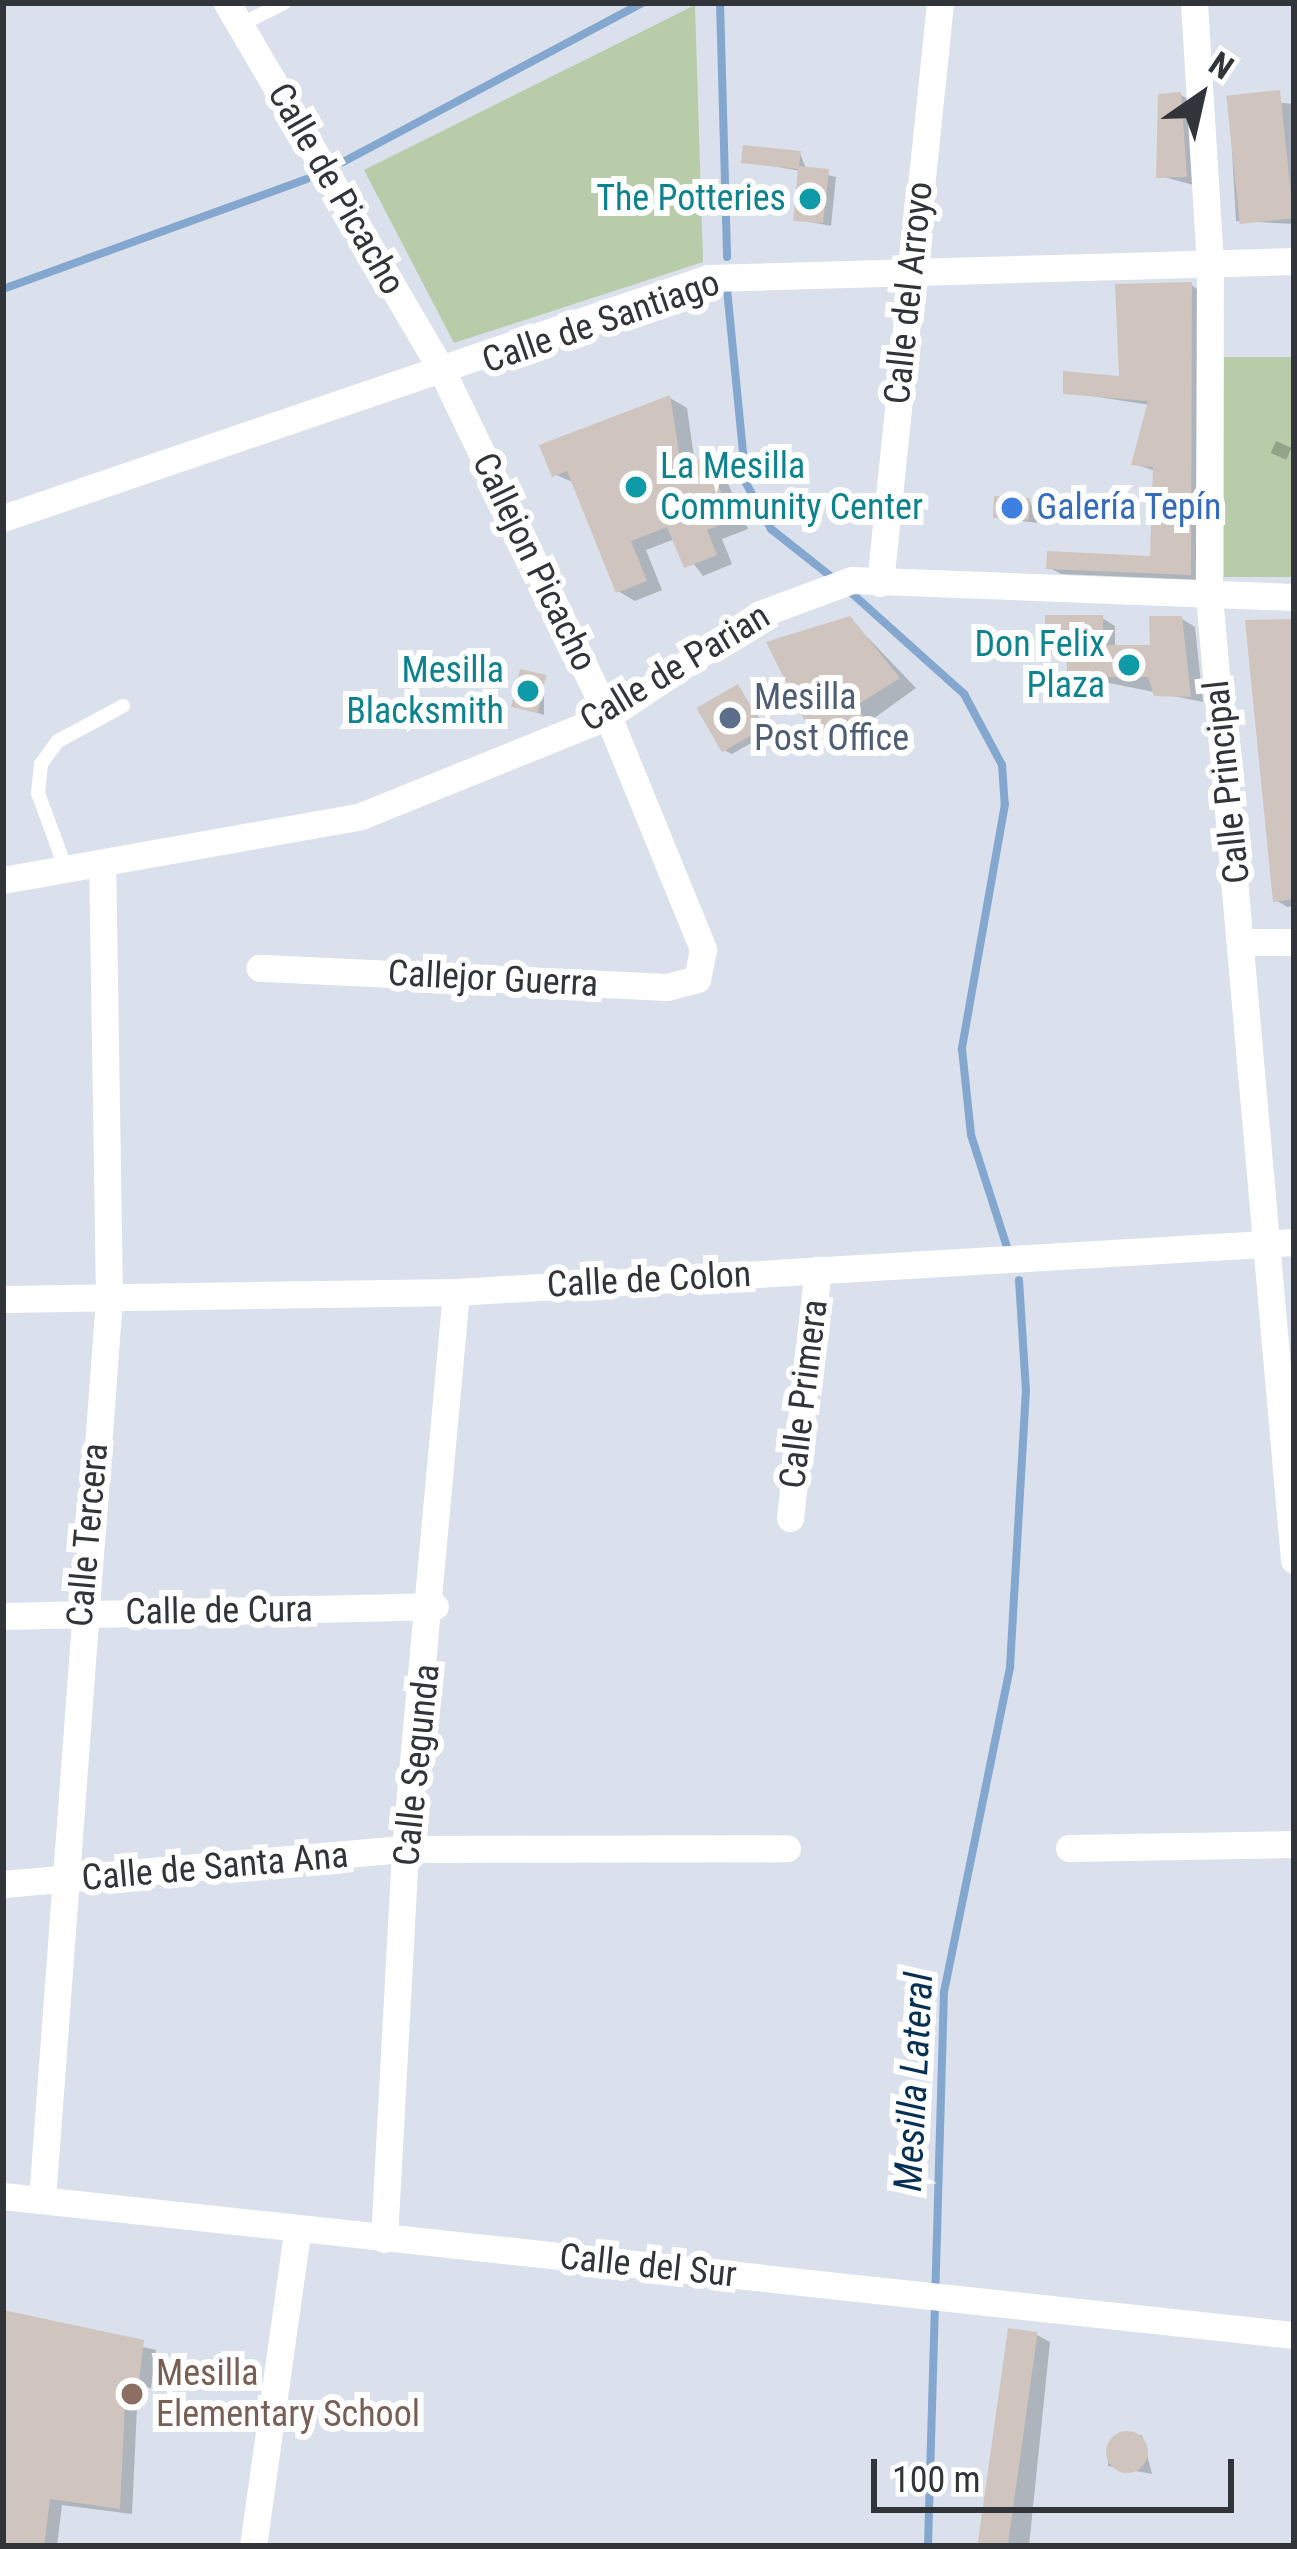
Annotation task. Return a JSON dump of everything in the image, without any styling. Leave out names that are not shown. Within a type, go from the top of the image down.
[{"type":"street","name":"Calle del Arroyo","points":[[880,584],[940,3]]},
{"type":"street","name":"Calle Principal","points":[[1194,3],[1210,262],[1209,596],[1243,942],[1262,1244],[1294,1560]]},
{"type":"street","name":"Calle de Picacho","points":[[234,14],[444,375]]},
{"type":"street","name":"Calle de Santiago","points":[[3,518],[444,375],[708,278],[1294,261]]},
{"type":"street","name":"Callejon Picacho","points":[[444,375],[608,716],[703,949]]},
{"type":"street","name":"Calle de Parian","points":[[3,880],[102,868],[362,816],[608,716],[760,614],[815,591],[880,584],[1294,597]]},
{"type":"street","name":"Calle Tercera","points":[[42,2200],[67,1882],[80,1614],[109,1298],[102,868]]},
{"type":"street","points":[[1243,942],[1294,942]]},
{"type":"street","name":"Callejor Guerra","points":[[259,968],[667,987],[697,979],[703,949]]},
{"type":"street","name":"Calle de Colon","points":[[3,1299],[456,1292],[1294,1242]]},
{"type":"street","name":"Calle Primera","points":[[790,1518],[818,1270]]},
{"type":"street","name":"Calle Segunda","points":[[385,2239],[405,1849],[435,1606],[456,1292]]},
{"type":"street","name":"Calle de Cura","points":[[3,1616],[435,1606]]},
{"type":"street","points":[[1069,1848],[1294,1844]]},
{"type":"street","name":"Calle de Santa Ana","points":[[3,1884],[405,1849],[788,1848]]},
{"type":"street","name":"Calle del Sur","points":[[3,2196],[297,2233],[1294,2335]]},
{"type":"street","points":[[253,2546],[297,2233]]},
{"type":"lane","points":[[234,14],[284,3]]},
{"type":"lane","points":[[67,872],[38,793],[41,764],[58,741],[123,706]]},
{"type":"green space","points":[[695,5],[703,262],[454,343],[364,170]]},
{"type":"green space","points":[[1224,357],[1294,357],[1294,577],[1224,577]]},
{"type":"building","points":[[1280,90],[1293,218],[1240,224],[1226,96]]},
{"type":"building","points":[[1181,92],[1187,177],[1156,178],[1158,94]]},
{"type":"building","name":"The Potteries","points":[[743,145],[801,151],[799,166],[829,169],[823,223],[793,221],[798,169],[741,163]]},
{"type":"building","points":[[1192,282],[1191,575],[1046,569],[1047,551],[1150,556],[1153,467],[1131,465],[1148,401],[1063,394],[1063,371],[1119,376],[1115,284]]},
{"type":"building","name":"La Mesilla Community Center","points":[[670,395],[681,465],[706,457],[733,520],[707,530],[717,555],[684,568],[667,527],[631,541],[647,581],[616,593],[567,471],[552,477],[539,445]]},
{"type":"building","name":"Galería Tepín","points":[[994,496],[1030,498],[1029,520],[993,518]]},
{"type":"building","name":"Don Felix Plaza","points":[[1045,615],[1103,615],[1103,645],[1150,645],[1149,616],[1182,616],[1191,697],[1154,696],[1148,677],[1067,677],[1067,653],[1045,653]]},
{"type":"building","points":[[850,616],[900,678],[857,705],[862,716],[814,739],[766,642]]},
{"type":"building","points":[[1294,619],[1294,899],[1273,902],[1245,620]]},
{"type":"building","name":"Mesilla Blacksmith","points":[[520,669],[546,675],[538,713],[511,707]]},
{"type":"building","name":"Mesilla Post Office","points":[[738,684],[764,728],[722,752],[696,708]]},
{"type":"building","points":[[3,2310],[144,2340],[139,2382],[126,2381],[120,2509],[50,2499],[44,2546],[3,2546]]},
{"type":"building","points":[[1008,2328],[1038,2332],[1008,2546],[978,2545]]},
{"type":"building","points":[[1127,2431],[1142,2437],[1148,2452],[1142,2467],[1127,2473],[1112,2467],[1106,2452],[1112,2437]]},
{"type":"waterway","points":[[343,162],[642,3]]},
{"type":"waterway","points":[[720,3],[727,257]]},
{"type":"waterway","points":[[3,289],[307,179]]},
{"type":"waterway","points":[[727,289],[746,483],[771,529],[834,579]]},
{"type":"waterway","points":[[846,588],[964,694],[1002,765],[1005,804],[962,1049],[971,1135],[1008,1250]]},
{"type":"waterway","name":"Mesilla Lateral","points":[[928,2546],[944,1992],[1010,1667],[1026,1391],[1019,1280]]},
{"type":"place","name":"The Potteries","points":[[810,199]]},
{"type":"place","name":"La Mesilla Community Center","points":[[636,487]]},
{"type":"place","name":"Galería Tepín","points":[[1012,508]]},
{"type":"place","name":"Don Felix Plaza","points":[[1129,665]]},
{"type":"place","name":"Mesilla Blacksmith","points":[[528,691]]},
{"type":"place","name":"Mesilla Post Office","points":[[730,718]]},
{"type":"place","name":"Mesilla Elementary School","points":[[132,2394]]}]
